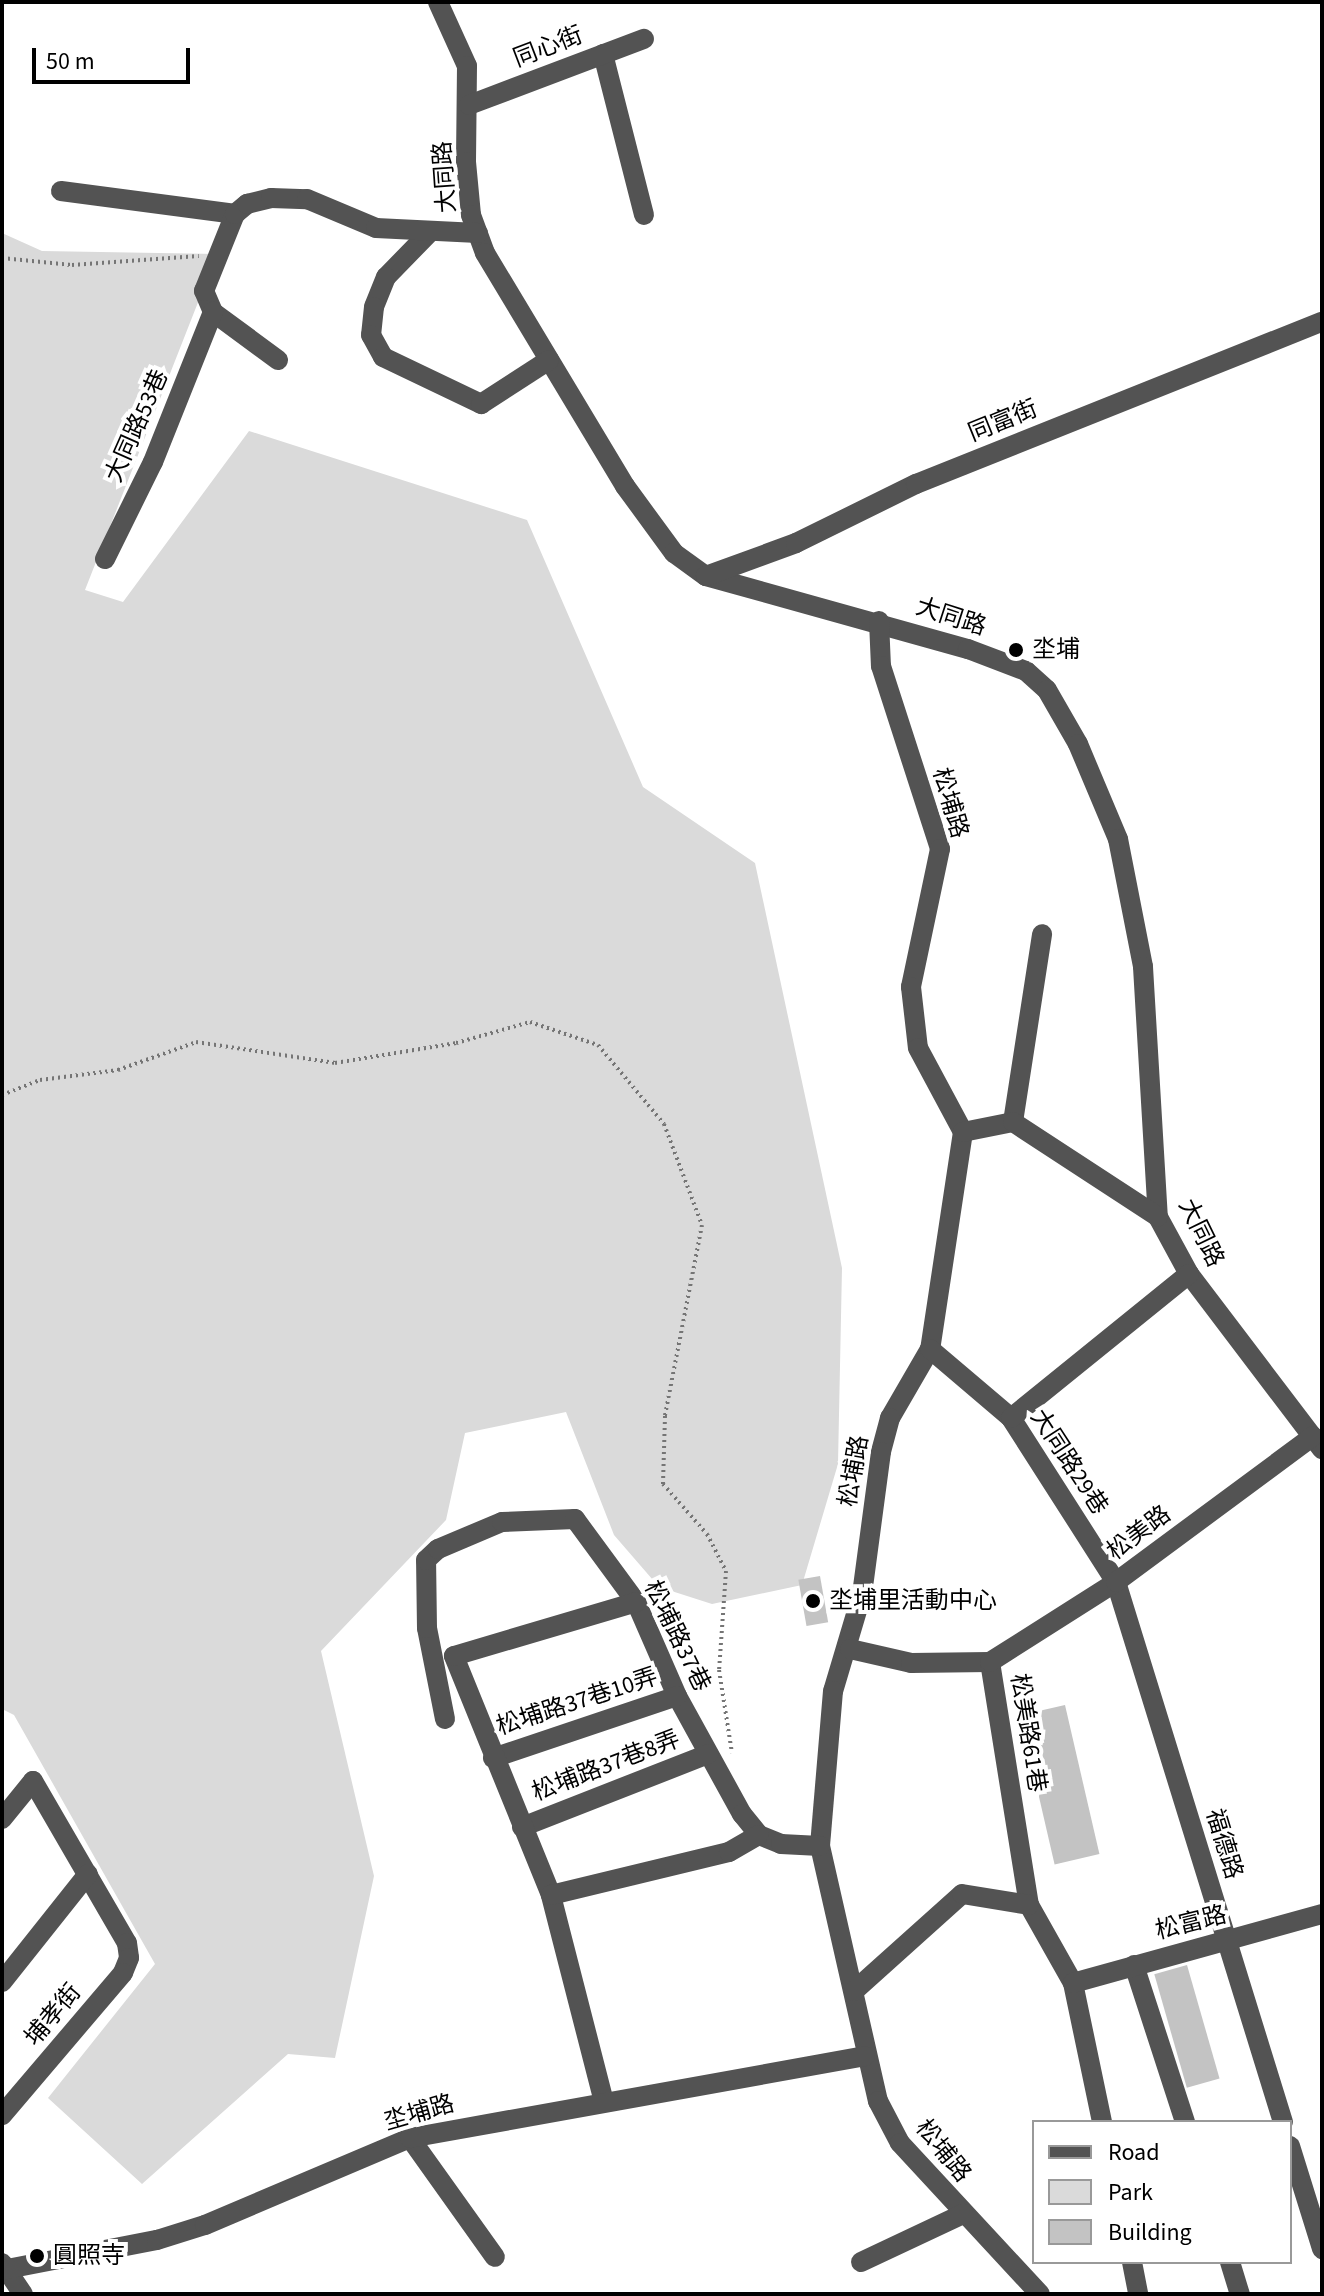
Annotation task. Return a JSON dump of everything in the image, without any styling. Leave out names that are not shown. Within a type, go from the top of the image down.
[{"type":"street","name":"大同路","points":[[438,2],[467,66],[469,105],[466,162],[478,233],[504,289],[625,486],[674,553],[706,576],[879,621],[1026,671],[1047,690],[1078,744],[1118,839],[1143,967],[1158,1217],[1189,1274],[1317,1442]]},
{"type":"street","name":"同心街","points":[[469,105],[644,39]]},
{"type":"street","points":[[603,54],[644,215]]},
{"type":"street","points":[[61,191],[235,214],[247,204],[271,198],[307,199],[376,228],[428,234],[478,233]]},
{"type":"street","name":"大同路53巷","points":[[105,559],[153,462],[213,312],[204,291],[235,214]]},
{"type":"street","points":[[428,234],[386,277],[374,307],[371,335],[383,357],[481,404],[549,360]]},
{"type":"street","points":[[213,312],[278,360]]},
{"type":"street","name":"同富街","points":[[706,576],[796,543],[916,484],[1322,322]]},
{"type":"street","name":"松埔路","points":[[879,621],[881,666],[940,849],[911,987],[918,1048],[963,1132],[930,1349],[890,1418],[850,1649],[833,1691],[820,1846],[854,1991],[865,2056],[878,2101],[900,2143],[1040,2294]]},
{"type":"street","points":[[1013,1122],[1042,934]]},
{"type":"street","points":[[963,1132],[1013,1122],[1158,1217]]},
{"type":"street","points":[[1011,1418],[1189,1274]]},
{"type":"street","name":"大同路29巷","points":[[930,1349],[1011,1418],[1116,1582]]},
{"type":"street","name":"松美路","points":[[990,1662],[1116,1582],[1317,1442]]},
{"type":"street","name":"松埔路37巷","points":[[445,1719],[427,1628],[426,1560],[438,1549],[502,1522],[575,1519],[636,1602],[677,1696],[708,1754],[759,1835]]},
{"type":"street","name":"福德路","points":[[1116,1582],[1282,2120]]},
{"type":"street","points":[[604,2102],[551,1895],[454,1656],[636,1602]]},
{"type":"street","name":"松美路61巷","points":[[850,1649],[911,1663],[990,1662],[1029,1905]]},
{"type":"street","name":"松埔路37巷10弄","points":[[493,1758],[677,1696]]},
{"type":"street","name":"松埔路37巷8弄","points":[[522,1827],[708,1754]]},
{"type":"street","points":[[2,1819],[33,1781],[88,1874],[2,1982]]},
{"type":"street","points":[[551,1895],[729,1852],[759,1835],[781,1844],[820,1846]]},
{"type":"street","name":"埔孝街","points":[[2,2115],[123,1973],[127,1943],[88,1874]]},
{"type":"street","points":[[854,1991],[962,1894],[1029,1905],[1073,1983],[1102,2120]]},
{"type":"street","name":"松富路","points":[[1073,1983],[1322,1914]]},
{"type":"street","points":[[1134,1965],[1184,2120]]},
{"type":"street","name":"坔埔路","points":[[3,2267],[157,2240],[205,2225],[410,2138],[865,2056]]},
{"type":"street","points":[[410,2138],[495,2257]]},
{"type":"street","points":[[1292,2152],[1322,2249]]},
{"type":"street","points":[[861,2262],[963,2214]]},
{"type":"street","points":[[1132,2264],[1138,2294]]},
{"type":"street","points":[[1231,2264],[1240,2294]]},
{"type":"street","points":[[3,2267],[23,2294]]},
{"type":"path","points":[[2,258],[72,265],[203,255]]},
{"type":"path","points":[[2,1095],[40,1080],[118,1070],[196,1042],[335,1063],[456,1043],[530,1022],[598,1045],[664,1124],[702,1225],[665,1416],[663,1484],[707,1534],[726,1571],[719,1670],[733,1757]]},
{"type":"green space","points":[[2,233],[42,251],[217,254],[85,590],[123,602],[249,431],[527,520],[643,787],[755,863],[842,1268],[838,1464],[802,1585],[712,1604],[659,1587],[614,1535],[566,1412],[465,1433],[446,1520],[321,1651],[374,1876],[335,2058],[288,2054],[142,2184],[48,2098],[155,1964],[14,1715],[2,1709]]},
{"type":"building","name":"坔埔里活動中心","points":[[820,1576],[828,1622],[806,1626],[798,1580]]},
{"type":"building","points":[[1065,1705],[1099,1854],[1055,1864],[1020,1715]]},
{"type":"building","points":[[1187,1965],[1220,2078],[1187,2088],[1154,1974]]},
{"type":"place","name":"坔埔","points":[[1016,650]]},
{"type":"place","name":"坔埔里活動中心","points":[[813,1601]]},
{"type":"place","name":"圓照寺","points":[[37,2256]]}]
